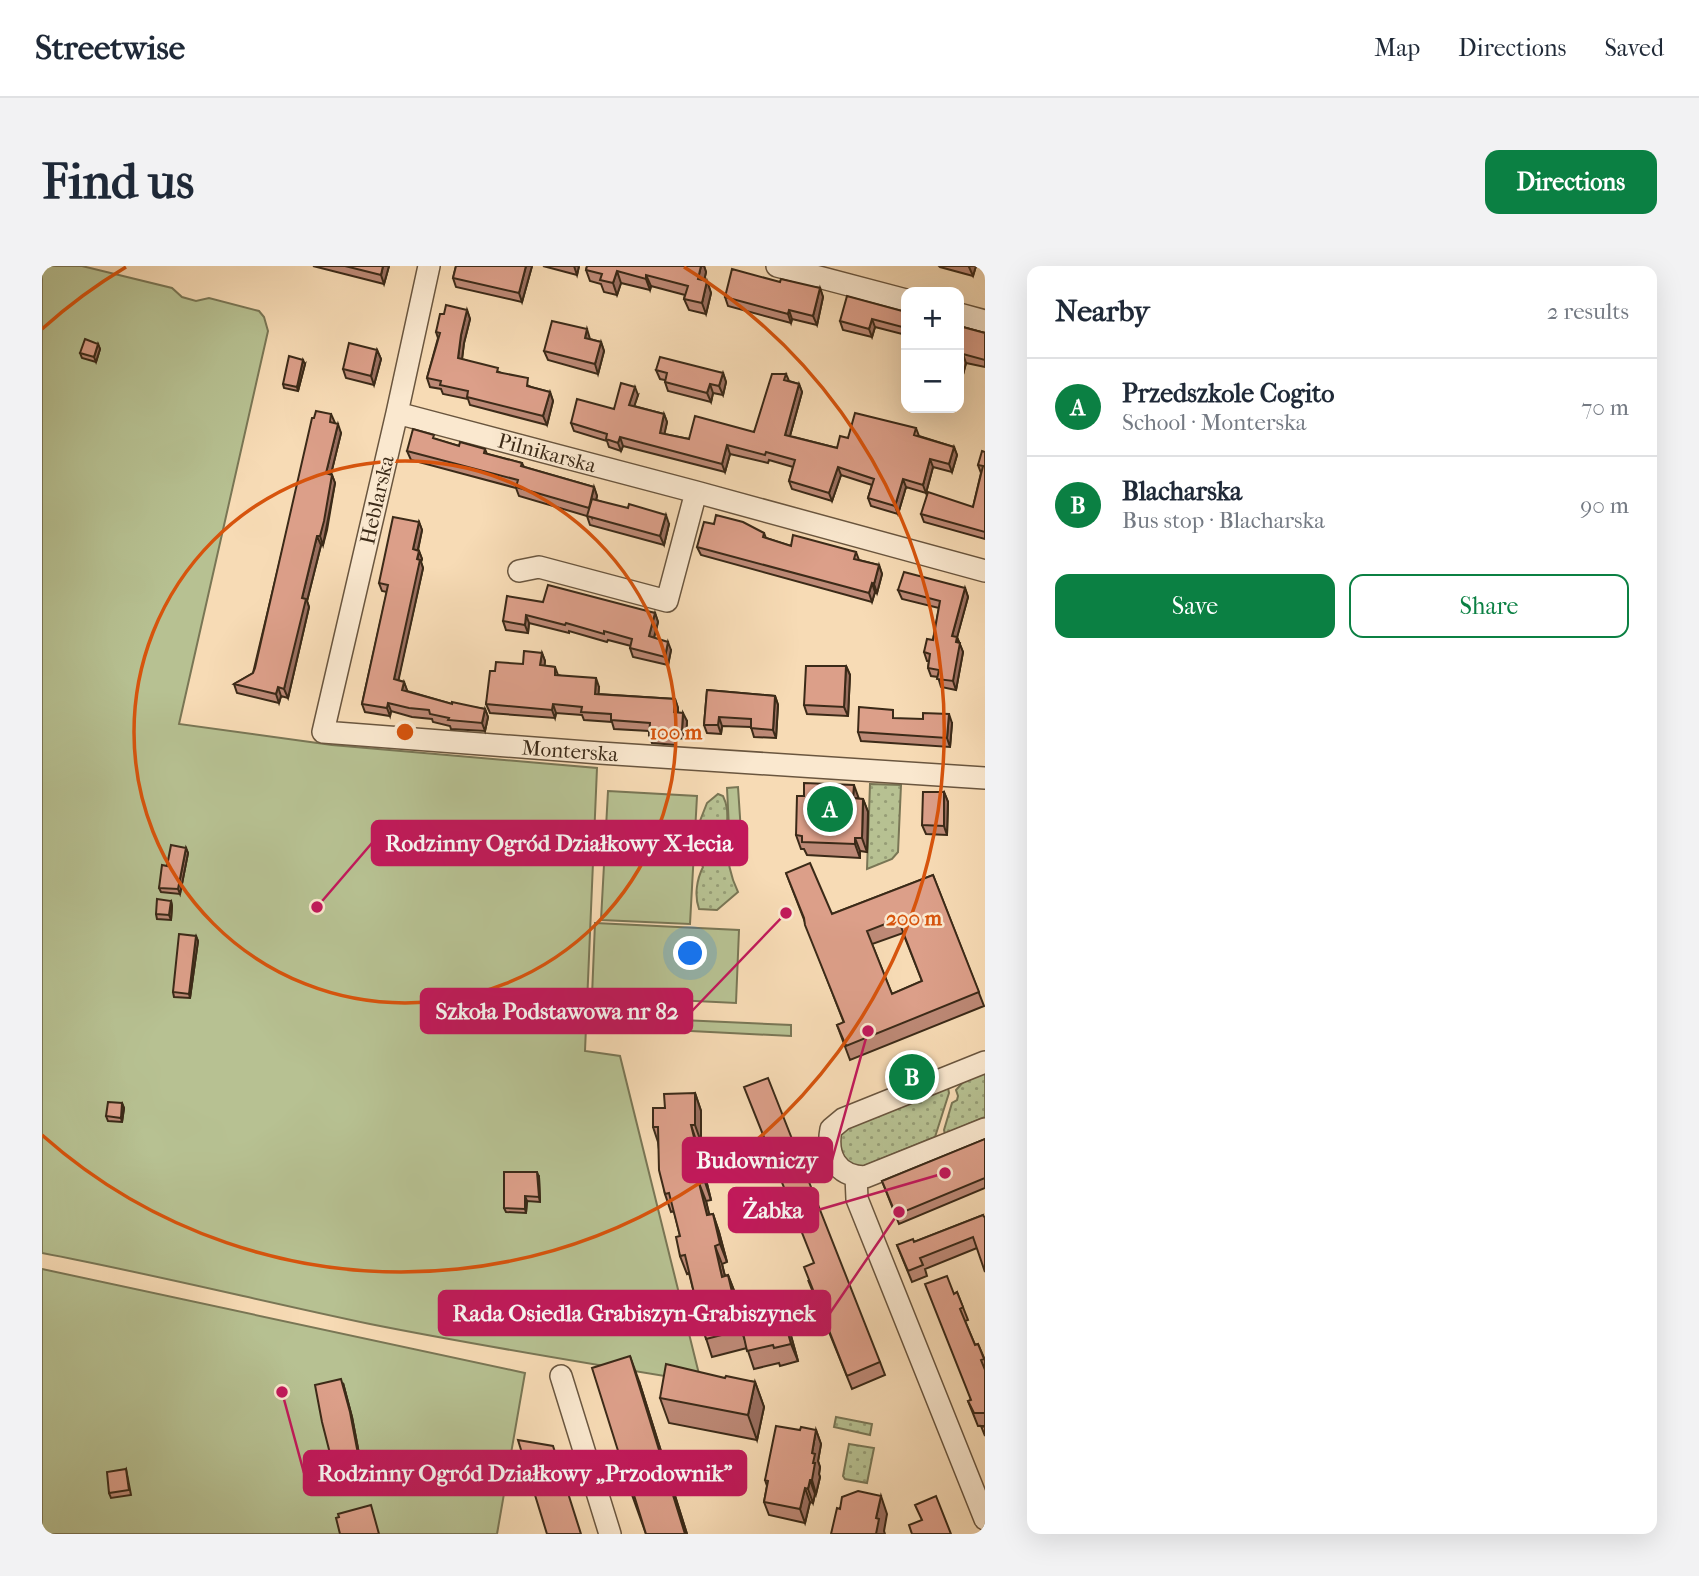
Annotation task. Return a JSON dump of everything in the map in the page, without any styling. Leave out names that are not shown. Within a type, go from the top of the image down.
[{"type":"street","name":"Heblarska","points":[[323,733],[429,266]]},
{"type":"street","points":[[778,266],[901,299]]},
{"type":"street","points":[[964,315],[985,321]]},
{"type":"street","name":"Pilnikarska","points":[[397,413],[985,571]]},
{"type":"street","points":[[519,571],[538,567],[667,601],[696,492]]},
{"type":"street","name":"Monterska","points":[[323,733],[985,778]]},
{"type":"street","points":[[985,1062],[834,1125],[828,1144],[835,1162],[847,1174],[865,1177],[985,1129]]},
{"type":"street","points":[[856,1177],[857,1199],[985,1520]]},
{"type":"street","points":[[561,1376],[610,1534]]},
{"type":"green space","points":[[42,266],[82,266],[172,288],[182,297],[196,301],[209,298],[259,311],[264,317],[268,331],[179,724],[332,745],[597,768],[585,1051],[620,1056],[701,1382],[370,1324],[42,1253]]},
{"type":"green space","points":[[870,784],[901,785],[898,852],[892,859],[867,869]]},
{"type":"green space","points":[[738,787],[741,832],[729,829],[727,788]]},
{"type":"green space","points":[[608,791],[697,796],[690,924],[601,920]]},
{"type":"green space","points":[[718,794],[723,796],[726,805],[729,862],[738,892],[717,910],[699,909],[697,887],[703,867],[696,855],[696,831],[707,803]]},
{"type":"green space","points":[[595,923],[739,930],[736,1003],[592,996]]},
{"type":"green space","points":[[593,1016],[791,1025],[791,1036],[593,1026]]},
{"type":"green space","points":[[985,1073],[985,1117],[945,1134],[952,1103],[958,1096],[956,1090],[964,1081]]},
{"type":"green space","points":[[948,1088],[949,1093],[935,1137],[864,1166],[852,1164],[843,1157],[839,1146],[841,1134],[855,1122]]},
{"type":"green space","points":[[42,1269],[525,1373],[497,1534],[42,1534]]},
{"type":"green space","points":[[836,1417],[872,1424],[870,1435],[834,1427]]},
{"type":"green space","points":[[849,1444],[874,1448],[867,1483],[845,1479],[843,1476]]},
{"type":"building","points":[[345,266],[383,266],[381,275]]},
{"type":"building","points":[[456,266],[526,266],[519,293],[453,278]]},
{"type":"building","points":[[587,266],[701,266],[698,279],[707,281],[702,303],[684,299],[688,286],[617,271],[613,283],[600,280],[602,274],[586,270]]},
{"type":"building","points":[[732,269],[780,282],[781,279],[820,288],[813,316],[789,310],[788,314],[725,297]]},
{"type":"building","points":[[847,296],[901,311],[901,327],[872,319],[869,329],[840,321]]},
{"type":"building","points":[[446,305],[467,310],[458,358],[498,368],[497,372],[528,378],[527,386],[550,392],[543,416],[467,397],[468,391],[440,385],[441,381],[427,378],[440,333],[436,332],[440,314],[444,314]]},
{"type":"building","points":[[552,321],[587,329],[585,338],[601,342],[595,364],[544,351]]},
{"type":"building","points":[[964,327],[985,333],[985,360],[964,354]]},
{"type":"building","points":[[85,339],[98,344],[94,357],[80,353]]},
{"type":"building","points":[[349,343],[377,350],[371,376],[343,369]]},
{"type":"building","points":[[289,356],[303,360],[297,387],[283,384]]},
{"type":"building","points":[[660,357],[723,373],[719,386],[710,384],[707,393],[665,382],[667,373],[656,370]]},
{"type":"building","points":[[772,374],[786,374],[784,380],[799,384],[785,435],[837,448],[840,436],[848,438],[855,413],[916,428],[914,435],[954,447],[949,464],[930,459],[923,485],[903,479],[895,506],[868,498],[874,479],[838,467],[829,493],[789,481],[795,460],[766,452],[765,455],[727,445],[722,464],[620,437],[618,443],[606,439],[607,434],[571,423],[577,399],[614,409],[621,383],[635,387],[629,405],[664,414],[660,433],[689,439],[695,416],[754,432]]},
{"type":"building","points":[[316,411],[331,414],[330,422],[338,424],[326,473],[332,475],[324,521],[320,536],[317,536],[302,598],[306,599],[284,689],[278,687],[276,694],[234,684],[253,673],[255,668],[312,418]]},
{"type":"building","points":[[413,429],[459,446],[460,442],[485,449],[484,453],[522,463],[521,466],[594,487],[589,508],[516,487],[518,480],[407,451]]},
{"type":"building","points":[[982,451],[985,452],[985,532],[921,514],[928,492],[973,507],[983,466],[978,465]]},
{"type":"building","points":[[592,499],[628,508],[629,504],[666,515],[660,536],[587,516]]},
{"type":"building","points":[[716,515],[743,522],[764,533],[763,537],[791,546],[793,535],[856,552],[854,559],[879,565],[874,584],[872,583],[869,593],[697,547],[704,522],[714,524]]},
{"type":"building","points":[[393,517],[419,522],[413,549],[419,551],[417,559],[420,560],[394,679],[404,682],[402,690],[452,704],[485,709],[482,723],[448,720],[449,718],[430,714],[429,710],[388,703],[387,708],[362,704],[388,585],[379,583]]},
{"type":"building","points":[[904,572],[965,588],[952,636],[957,637],[956,642],[960,643],[953,681],[937,679],[939,670],[928,668],[930,654],[924,652],[927,639],[933,640],[940,601],[898,590]]},
{"type":"building","points":[[548,585],[655,613],[649,636],[668,642],[665,657],[630,648],[632,639],[604,631],[604,634],[526,615],[525,625],[503,621],[507,596],[543,602]]},
{"type":"building","points":[[524,651],[542,653],[540,665],[555,667],[555,675],[596,678],[595,694],[675,699],[674,712],[683,713],[682,730],[673,730],[673,736],[649,735],[650,723],[611,720],[611,714],[581,712],[582,707],[553,704],[552,710],[486,704],[490,671],[495,671],[496,662],[523,664]]},
{"type":"building","points":[[806,666],[846,666],[844,707],[804,705]]},
{"type":"building","points":[[707,690],[775,696],[773,730],[751,728],[751,719],[719,717],[718,725],[704,725]]},
{"type":"building","points":[[859,707],[893,710],[893,718],[923,719],[923,713],[949,714],[947,738],[858,732]]},
{"type":"building","points":[[804,783],[854,785],[853,798],[863,799],[862,838],[855,838],[855,844],[802,842],[802,836],[796,835],[797,796],[804,796]]},
{"type":"building","points":[[923,792],[944,792],[944,826],[922,825]]},
{"type":"building","points":[[171,845],[186,848],[178,889],[159,888],[162,865],[167,866]]},
{"type":"building","points":[[810,863],[832,914],[933,875],[979,992],[846,1046],[837,1025],[844,1022],[786,873]],"holes":[[[898,919],[922,981],[892,994],[867,931]]]},
{"type":"building","points":[[157,899],[171,901],[169,915],[156,914]]},
{"type":"building","points":[[179,934],[196,936],[189,994],[173,992]]},
{"type":"building","points":[[768,1078],[880,1362],[847,1376],[804,1267],[814,1263],[744,1087]]},
{"type":"building","points":[[695,1093],[695,1125],[691,1125],[705,1182],[699,1183],[707,1215],[713,1214],[720,1244],[715,1246],[722,1277],[728,1275],[741,1330],[706,1339],[700,1316],[695,1318],[691,1299],[695,1297],[685,1255],[680,1256],[676,1237],[680,1236],[669,1193],[665,1194],[659,1170],[658,1127],[653,1127],[653,1108],[665,1108],[664,1094]]},
{"type":"building","points":[[108,1102],[122,1103],[121,1118],[106,1116]]},
{"type":"building","points":[[985,1139],[985,1178],[896,1215],[882,1181]]},
{"type":"building","points":[[504,1172],[537,1172],[539,1197],[525,1196],[525,1209],[504,1208]]},
{"type":"building","points":[[983,1215],[985,1272],[973,1237],[920,1258],[923,1265],[908,1271],[897,1245],[913,1239],[914,1242]]},
{"type":"building","points":[[947,1276],[954,1294],[957,1292],[963,1307],[960,1309],[984,1359],[981,1360],[985,1370],[985,1413],[974,1413],[968,1401],[971,1400],[925,1284]]},
{"type":"building","points":[[761,1314],[763,1320],[783,1315],[791,1344],[747,1351],[740,1319]]},
{"type":"building","points":[[630,1356],[685,1534],[646,1534],[592,1368]]},
{"type":"building","points":[[666,1364],[755,1382],[748,1415],[660,1398]]},
{"type":"building","points":[[341,1379],[362,1475],[337,1481],[315,1385]]},
{"type":"building","points":[[776,1426],[816,1430],[812,1453],[815,1454],[815,1463],[812,1480],[808,1489],[805,1488],[800,1509],[764,1502],[768,1481],[765,1480]]},
{"type":"building","points":[[518,1440],[553,1446],[581,1534],[547,1534]]},
{"type":"building","points":[[126,1469],[129,1490],[109,1493],[107,1472]]},
{"type":"building","points":[[858,1491],[881,1496],[876,1534],[831,1534],[842,1497]]},
{"type":"building","points":[[936,1496],[951,1534],[912,1534],[909,1525],[922,1520],[915,1505]]},
{"type":"building","points":[[371,1505],[379,1534],[340,1534],[336,1518],[339,1517],[338,1514]]},
{"type":"place","name":"Przedszkole Cogito","points":[[830,809]]},
{"type":"place","name":"Rodzinny Ogród Działkowy X-lecia","points":[[317,907]]},
{"type":"place","name":"Szkoła Podstawowa nr 82","points":[[786,913]]},
{"type":"place","name":"Budowniczy","points":[[868,1031]]},
{"type":"place","name":"Blacharska","points":[[912,1077]]},
{"type":"place","name":"Żabka","points":[[945,1173]]},
{"type":"place","name":"Rada Osiedla Grabiszyn-Grabiszynek","points":[[899,1212]]},
{"type":"place","name":"Rodzinny Ogród Działkowy „Przodownik”","points":[[282,1392]]}]
